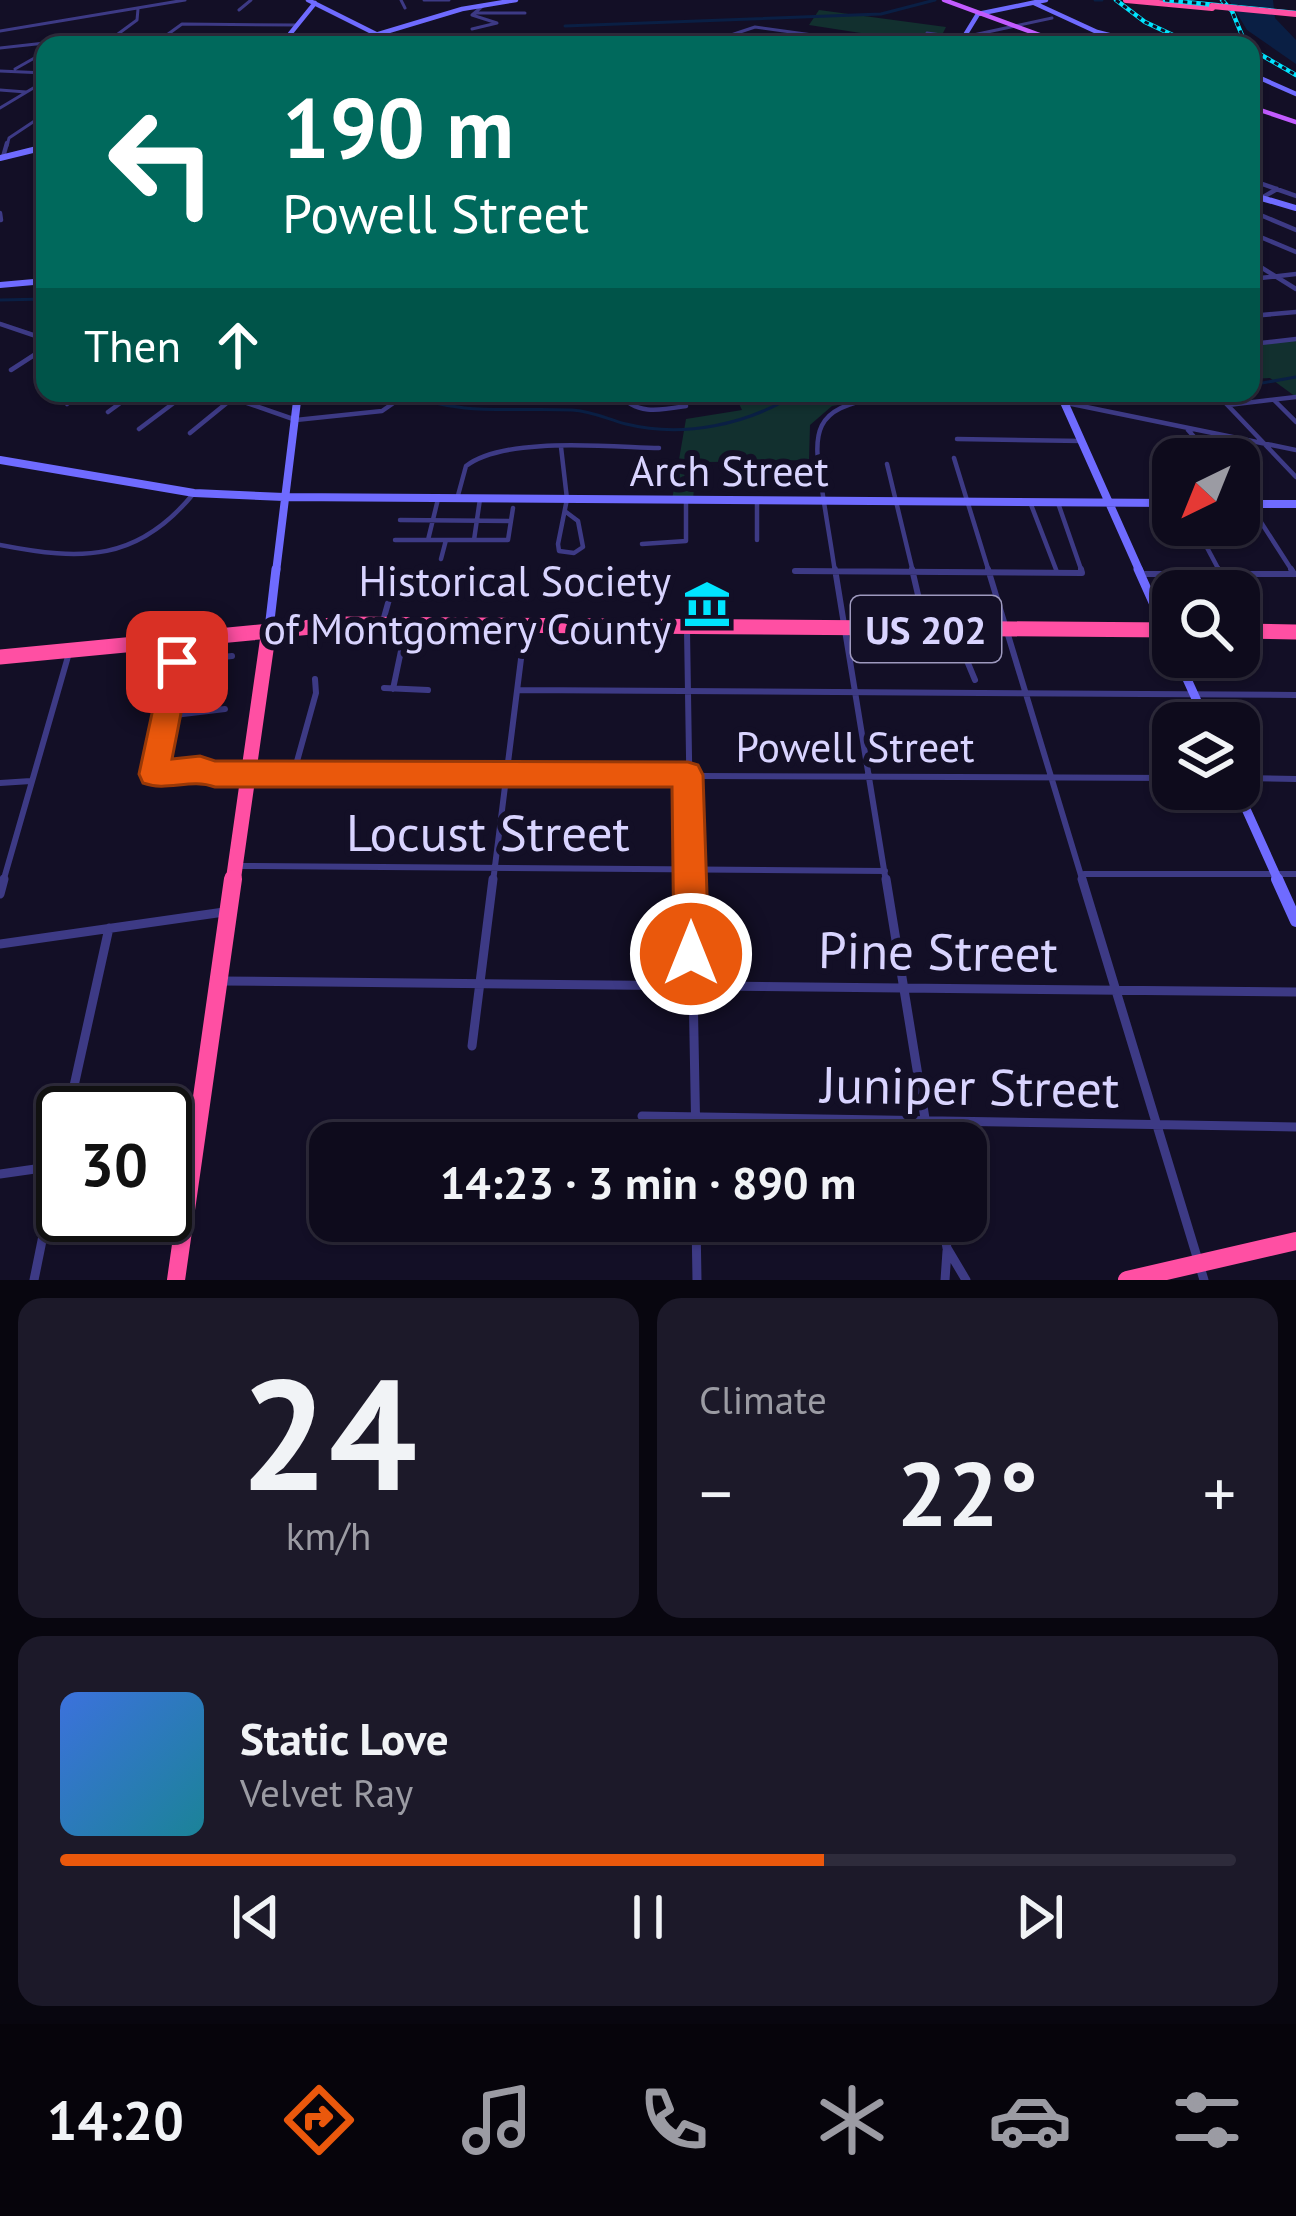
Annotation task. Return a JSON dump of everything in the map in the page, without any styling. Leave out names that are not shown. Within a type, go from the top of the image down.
[{"type":"highway","points":[[1126,0],[1212,7]]},
{"type":"highway","points":[[1146,0],[1296,15]]},
{"type":"highway","name":"US 202","points":[[0,657],[155,638],[381,625],[1152,630]]},
{"type":"highway","points":[[176,1280],[269,629]]},
{"type":"highway","points":[[1260,631],[1296,632]]},
{"type":"highway","points":[[1127,1280],[1201,1272],[1296,1240]]},
{"type":"main road","points":[[944,0],[1044,36]]},
{"type":"main road","points":[[1260,110],[1296,122]]},
{"type":"street","points":[[0,31],[185,0]]},
{"type":"street","points":[[238,10],[251,0]]},
{"type":"street","points":[[401,0],[405,8]]},
{"type":"street","points":[[424,0],[450,0],[457,10]]},
{"type":"street","points":[[373,36],[457,10],[512,0]]},
{"type":"street","points":[[964,36],[978,14],[1045,0]]},
{"type":"street","points":[[288,36],[311,2],[376,35]]},
{"type":"street","points":[[1034,3],[1113,36]]},
{"type":"street","points":[[472,12],[484,5]]},
{"type":"street","points":[[108,36],[136,20],[138,9]]},
{"type":"street","points":[[472,12],[525,13]]},
{"type":"street","points":[[472,12],[473,17],[497,23],[472,28]]},
{"type":"street","points":[[982,36],[1052,18]]},
{"type":"street","points":[[166,36],[182,24],[298,25]]},
{"type":"street","points":[[724,36],[755,27],[820,36]]},
{"type":"street","points":[[927,33],[942,36]]},
{"type":"street","points":[[288,36],[317,36]]},
{"type":"street","points":[[0,47],[36,44]]},
{"type":"street","points":[[12,71],[36,57]]},
{"type":"street","points":[[0,71],[36,72]]},
{"type":"street","points":[[1260,78],[1296,93]]},
{"type":"street","points":[[0,108],[36,86]]},
{"type":"street","points":[[0,90],[27,92]]},
{"type":"street","points":[[1,158],[9,138],[36,120]]},
{"type":"street","points":[[1,158],[36,149]]},
{"type":"street","points":[[1260,183],[1296,196]]},
{"type":"street","points":[[1262,198],[1277,189]]},
{"type":"street","points":[[1262,198],[1296,208]]},
{"type":"street","points":[[1260,208],[1296,230]]},
{"type":"street","points":[[1260,237],[1296,252]]},
{"type":"street","points":[[1260,267],[1296,289]]},
{"type":"street","points":[[1260,278],[1296,274]]},
{"type":"street","points":[[0,285],[36,282]]},
{"type":"street","points":[[1260,315],[1296,312]]},
{"type":"street","points":[[0,324],[36,336]]},
{"type":"street","points":[[5,333],[13,328]]},
{"type":"street","points":[[1260,343],[1296,339]]},
{"type":"street","points":[[11,370],[36,354]]},
{"type":"street","points":[[1260,402],[1296,398]]},
{"type":"street","points":[[1274,400],[1296,422]]},
{"type":"street","points":[[108,412],[122,402]]},
{"type":"street","points":[[139,429],[175,402]]},
{"type":"street","points":[[190,433],[228,402]]},
{"type":"street","points":[[253,402],[296,420],[382,411],[395,402]]},
{"type":"street","points":[[269,629],[297,402]]},
{"type":"street","points":[[625,402],[642,410],[686,406],[684,402]]},
{"type":"street","points":[[858,402],[839,406],[819,425],[814,442],[926,1121]]},
{"type":"street","points":[[1064,402],[1152,596]]},
{"type":"street","points":[[1078,402],[1188,430],[1296,450]]},
{"type":"street","points":[[1225,402],[1296,477]]},
{"type":"street","points":[[1228,405],[1256,402]]},
{"type":"street","points":[[1188,430],[1195,438]]},
{"type":"street","points":[[958,440],[1082,441]]},
{"type":"street","points":[[561,447],[568,499],[559,551],[574,553],[583,547],[578,521],[566,512]]},
{"type":"street","points":[[457,499],[465,468],[472,460],[561,447],[659,448]]},
{"type":"street","points":[[954,458],[1201,1272]]},
{"type":"street","name":"Arch Street","points":[[0,460],[194,493],[284,497],[1152,503]]},
{"type":"street","points":[[886,464],[926,628]]},
{"type":"street","points":[[0,545],[53,557],[102,554],[151,536],[176,517],[194,493]]},
{"type":"street","points":[[428,540],[438,499]]},
{"type":"street","points":[[474,540],[480,499]]},
{"type":"street","points":[[642,544],[686,542],[686,500]]},
{"type":"street","points":[[757,540],[758,500]]},
{"type":"street","points":[[1030,502],[1058,573]]},
{"type":"street","points":[[795,571],[1085,572],[1058,502]]},
{"type":"street","points":[[1260,504],[1296,504]]},
{"type":"street","points":[[395,540],[508,540],[513,508]]},
{"type":"street","points":[[1260,516],[1296,575]]},
{"type":"street","points":[[400,520],[510,521]]},
{"type":"street","points":[[441,559],[446,540]]},
{"type":"street","points":[[1141,574],[1152,574]]},
{"type":"street","points":[[1260,575],[1296,575]]},
{"type":"street","points":[[381,625],[394,578]]},
{"type":"street","points":[[407,625],[389,688],[428,690]]},
{"type":"street","points":[[472,1046],[525,626]]},
{"type":"street","points":[[687,626],[696,1122]]},
{"type":"street","points":[[954,629],[975,680]]},
{"type":"street","points":[[155,638],[173,644],[177,662],[166,716],[225,709]]},
{"type":"street","points":[[0,894],[69,649]]},
{"type":"street","points":[[940,652],[988,652]]},
{"type":"street","points":[[177,662],[232,656]]},
{"type":"street","points":[[1187,678],[1197,702]]},
{"type":"street","points":[[294,772],[316,693],[315,679]]},
{"type":"street","points":[[518,690],[1296,695]]},
{"type":"street","name":"Powell Street","points":[[166,716],[154,774],[200,768],[215,774],[1152,778]]},
{"type":"street","points":[[1260,778],[1296,779]]},
{"type":"street","points":[[0,783],[31,781]]},
{"type":"street","points":[[1246,810],[1296,921]]},
{"type":"street","name":"Locust Street","points":[[235,866],[885,871]]},
{"type":"street","points":[[1082,874],[1296,874]]},
{"type":"street","points":[[0,944],[227,911]]},
{"type":"street","points":[[74,1086],[109,928]]},
{"type":"street","name":"Pine Street","points":[[219,981],[1296,992]]},
{"type":"street","name":"Juniper Street","points":[[642,1116],[1296,1127]]},
{"type":"street","points":[[192,1141],[196,1140]]},
{"type":"street","points":[[0,1174],[36,1169]]},
{"type":"street","points":[[34,1280],[43,1242]]},
{"type":"street","points":[[696,1242],[697,1280]]},
{"type":"street","points":[[945,1280],[946,1242]]},
{"type":"street","points":[[947,1248],[966,1280]]},
{"type":"green space","points":[[819,10],[946,27],[942,35],[880,36],[809,25]]},
{"type":"green space","points":[[1296,338],[1296,397],[1270,378],[1260,379],[1260,344]]},
{"type":"green space","points":[[738,402],[856,402],[832,406],[810,425],[809,460],[710,462],[711,477],[695,477],[693,500],[672,500],[686,419],[742,410]]},
{"type":"water","points":[[1229,0],[1273,0],[1275,18],[1296,40],[1296,64],[1260,36],[1247,30]]},
{"type":"waterway","points":[[565,26],[881,14],[935,0]]},
{"type":"waterway","points":[[1095,0],[1102,0]]},
{"type":"waterway","points":[[0,300],[36,299]]},
{"type":"waterway","points":[[1260,383],[1296,377]]},
{"type":"waterway","points":[[434,402],[487,409],[579,411],[670,430],[736,421],[781,402]]},
{"type":"railway","points":[[1116,0],[1145,22],[1175,36]]},
{"type":"railway","points":[[1165,0],[1228,6]]},
{"type":"railway","points":[[1222,0],[1228,6]]},
{"type":"railway","points":[[1228,6],[1296,13]]},
{"type":"railway","points":[[1228,6],[1242,36]]},
{"type":"railway","points":[[1260,54],[1296,75]]},
{"type":"place","name":"Historical Society of Montgomery County","points":[[707,604]]},
{"type":"route","points":[[177,662],[154,774],[200,768],[215,774],[688,775],[691,954]]}]
